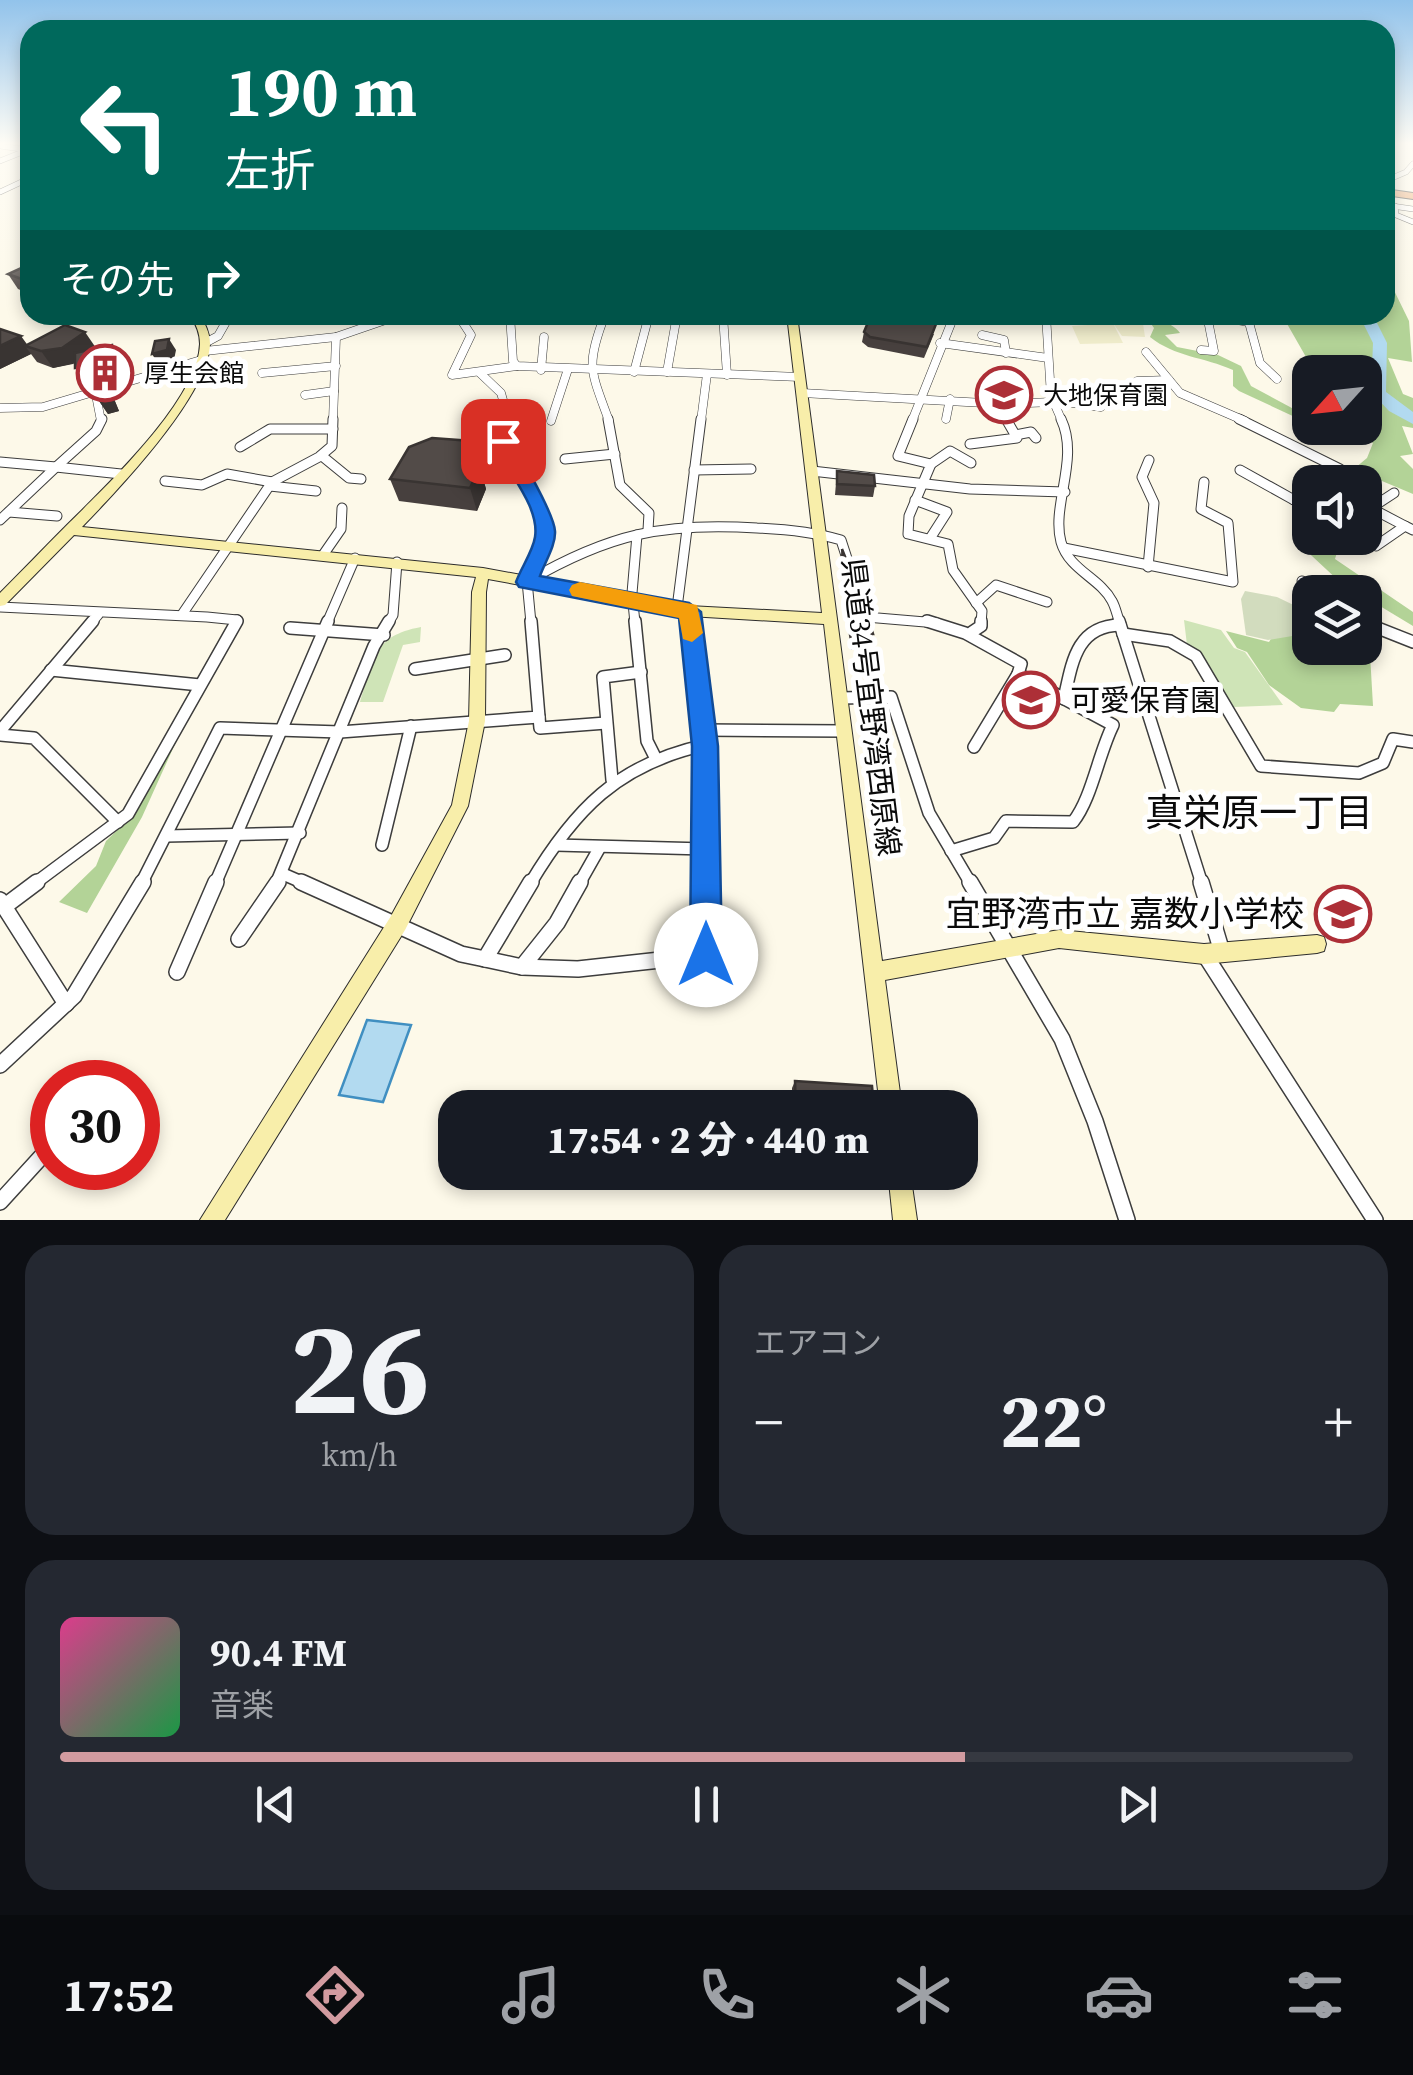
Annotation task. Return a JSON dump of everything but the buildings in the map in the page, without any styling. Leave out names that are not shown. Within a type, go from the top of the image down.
[{"type":"street","points":[[197,325],[203,351]]},
{"type":"street","points":[[0,604],[173,419],[203,351],[224,325]]},
{"type":"street","points":[[0,408],[43,406],[203,351],[336,337],[371,325]]},
{"type":"street","points":[[464,325],[471,335],[452,375],[517,366],[540,370],[591,368],[800,377]]},
{"type":"street","points":[[511,325],[513,362],[517,366]]},
{"type":"street","points":[[601,325],[591,350],[591,368],[612,429],[620,485],[648,513],[635,600],[647,741],[655,757]]},
{"type":"street","points":[[634,372],[646,325]]},
{"type":"street","points":[[667,372],[675,325]]},
{"type":"street","points":[[724,325],[727,375]]},
{"type":"street","name":"県道34号宜野湾西原線","points":[[793,325],[889,1090]]},
{"type":"street","points":[[931,464],[898,456],[948,325]]},
{"type":"street","points":[[1046,325],[1053,401],[1069,436],[1060,539],[1084,575],[1111,598],[1150,712],[1213,953],[1375,1220]]},
{"type":"street","points":[[1200,350],[1214,351],[1208,325]]},
{"type":"street","points":[[1250,325],[1260,363],[1277,379]]},
{"type":"street","points":[[931,327],[946,329]]},
{"type":"street","points":[[982,335],[1004,340],[1006,352]]},
{"type":"street","points":[[183,614],[271,484],[322,456],[332,446],[336,337]]},
{"type":"street","points":[[540,370],[544,337]]},
{"type":"street","points":[[940,343],[1048,358]]},
{"type":"street","points":[[1146,352],[1180,394],[1277,435],[1333,465]]},
{"type":"street","points":[[262,373],[336,366]]},
{"type":"street","points":[[551,422],[568,369]]},
{"type":"street","points":[[480,373],[501,393],[510,416],[504,450],[542,512],[546,536],[527,582],[540,728],[606,723]]},
{"type":"street","points":[[284,874],[461,954],[522,967],[578,969],[706,955],[704,738],[683,610],[694,470],[707,374]]},
{"type":"street","points":[[1138,381],[1168,380]]},
{"type":"street","points":[[970,444],[1017,438],[992,395],[996,381]]},
{"type":"street","points":[[0,520],[7,509],[96,431],[103,417],[96,390]]},
{"type":"street","points":[[305,394],[334,391]]},
{"type":"street","points":[[802,393],[997,404],[1053,401],[1101,407]]},
{"type":"street","points":[[946,419],[950,399]]},
{"type":"street","points":[[0,419],[13,408]]},
{"type":"street","points":[[240,447],[270,429],[333,428]]},
{"type":"street","points":[[1015,434],[1031,432],[1036,438]]},
{"type":"street","points":[[971,463],[950,451],[931,464],[915,500],[908,534],[948,544],[953,570],[982,610],[980,626],[972,632]]},
{"type":"street","points":[[564,459],[615,454]]},
{"type":"street","points":[[322,456],[350,478],[361,479]]},
{"type":"street","points":[[1148,567],[1154,503],[1142,477],[1149,460]]},
{"type":"street","points":[[0,462],[122,474]]},
{"type":"street","points":[[694,470],[751,469]]},
{"type":"street","points":[[812,470],[864,473],[975,490],[1038,488],[1065,492]]},
{"type":"street","points":[[1240,470],[1292,499]]},
{"type":"street","points":[[166,481],[202,485],[226,474],[316,491]]},
{"type":"street","points":[[1064,548],[1233,582],[1228,524],[1201,508],[1204,482]]},
{"type":"street","points":[[1382,499],[1394,493]]},
{"type":"street","points":[[915,500],[947,512],[931,537]]},
{"type":"street","points":[[323,555],[340,529],[342,508]]},
{"type":"street","points":[[7,509],[57,516]]},
{"type":"street","points":[[1382,514],[1409,528]]},
{"type":"street","points":[[527,582],[571,556],[642,533],[784,528],[841,540],[866,617],[906,615],[972,632],[1021,664],[974,747]]},
{"type":"street","points":[[1382,543],[1409,528]]},
{"type":"street","points":[[69,530],[483,573],[683,610],[830,619]]},
{"type":"street","points":[[541,554],[571,556]]},
{"type":"street","points":[[178,972],[278,730],[355,558]]},
{"type":"street","points":[[240,940],[284,874],[374,646],[393,615],[397,562]]},
{"type":"street","points":[[212,1220],[398,923],[460,806],[477,720],[479,592],[483,573]]},
{"type":"street","points":[[976,603],[996,585],[1047,602]]},
{"type":"street","points":[[0,604],[98,615],[183,614],[236,620],[128,814],[2,903],[66,1004]]},
{"type":"street","points":[[0,733],[98,615]]},
{"type":"street","points":[[1064,699],[1077,646],[1087,631],[1106,624],[1170,640],[1196,656],[1261,766],[1359,772],[1383,763],[1394,739],[1413,742]]},
{"type":"street","points":[[290,628],[384,635]]},
{"type":"street","points":[[1382,630],[1413,642]]},
{"type":"street","points":[[415,669],[505,655]]},
{"type":"street","points":[[52,670],[200,685]]},
{"type":"street","points":[[612,780],[604,677],[641,672]]},
{"type":"street","points":[[951,852],[994,838],[1006,820],[1073,822],[1084,808],[1096,758],[1113,725],[1018,674]]},
{"type":"street","points":[[840,698],[891,697],[929,813],[1062,1040],[1095,1121],[1127,1220]]},
{"type":"street","points":[[0,1065],[81,986],[166,836],[220,728],[340,732],[539,717]]},
{"type":"street","points":[[382,845],[411,726]]},
{"type":"street","points":[[485,959],[586,802],[612,780],[655,757],[704,738],[844,730]]},
{"type":"street","points":[[0,733],[34,738],[118,822]]},
{"type":"street","points":[[166,836],[300,834]]},
{"type":"street","points":[[556,845],[705,849]]},
{"type":"street","points":[[522,967],[557,924],[600,847]]},
{"type":"street","points":[[874,972],[1078,939],[1213,953],[1317,944]]},
{"type":"street","points":[[0,1202],[30,1169]]},
{"type":"street","points":[[901,1190],[905,1220]]},
{"type":"shaded area","points":[[1114,325],[1123,343],[1080,344],[1072,326]]},
{"type":"shaded area","points":[[1114,325],[1143,325],[1145,337],[1122,336]]},
{"type":"green space","points":[[1395,292],[1409,321],[1412,362],[1388,358],[1403,394],[1413,398],[1413,428],[1402,426],[1413,454],[1400,456],[1413,469],[1413,494],[1382,481],[1382,465],[1359,465],[1367,458],[1372,445],[1382,445],[1382,355],[1305,355],[1288,325],[1395,325]]},
{"type":"green space","points":[[1152,325],[1171,325],[1180,333],[1165,335],[1177,347],[1218,355],[1241,366],[1251,386],[1292,408],[1292,416],[1239,391],[1233,386],[1233,370],[1180,353],[1150,337]]},
{"type":"green space","points":[[1311,555],[1336,555],[1335,559],[1359,575],[1332,575]]},
{"type":"green space","points":[[1245,591],[1292,604],[1292,636],[1268,640],[1246,635],[1241,599]]},
{"type":"green space","points":[[1382,591],[1413,612],[1413,626],[1382,607]]},
{"type":"green space","points":[[1184,620],[1221,630],[1234,648],[1245,652],[1283,705],[1234,707],[1200,654],[1187,645]]},
{"type":"green space","points":[[421,627],[420,642],[403,645],[383,702],[360,702],[377,652],[393,637]]},
{"type":"green space","points":[[1226,631],[1269,642],[1274,634],[1292,633],[1292,665],[1371,665],[1373,706],[1340,704],[1334,712],[1301,708],[1269,685],[1247,652],[1237,648]]},
{"type":"green space","points":[[180,733],[142,817],[87,913],[59,902],[96,866],[106,841],[133,815]]},
{"type":"water","points":[[367,1020],[411,1025],[383,1102],[339,1095]]},
{"type":"waterway","points":[[1371,325],[1380,343],[1378,392],[1413,419]]},
{"type":"slow traffic","points":[[580,590],[689,612],[692,633]]},
{"type":"place","name":"厚生会館","points":[[105,373]]},
{"type":"place","name":"大地保育園","points":[[1004,395]]},
{"type":"place","name":"可愛保育園","points":[[1031,700]]},
{"type":"place","name":"宜野湾市立 嘉数小学校","points":[[1343,914]]},
{"type":"district","name":"真栄原一丁目","points":[[1259,813]]},
{"type":"route","points":[[503,441],[504,450],[542,512],[546,536],[527,582],[689,612],[705,746],[706,955]]}]
